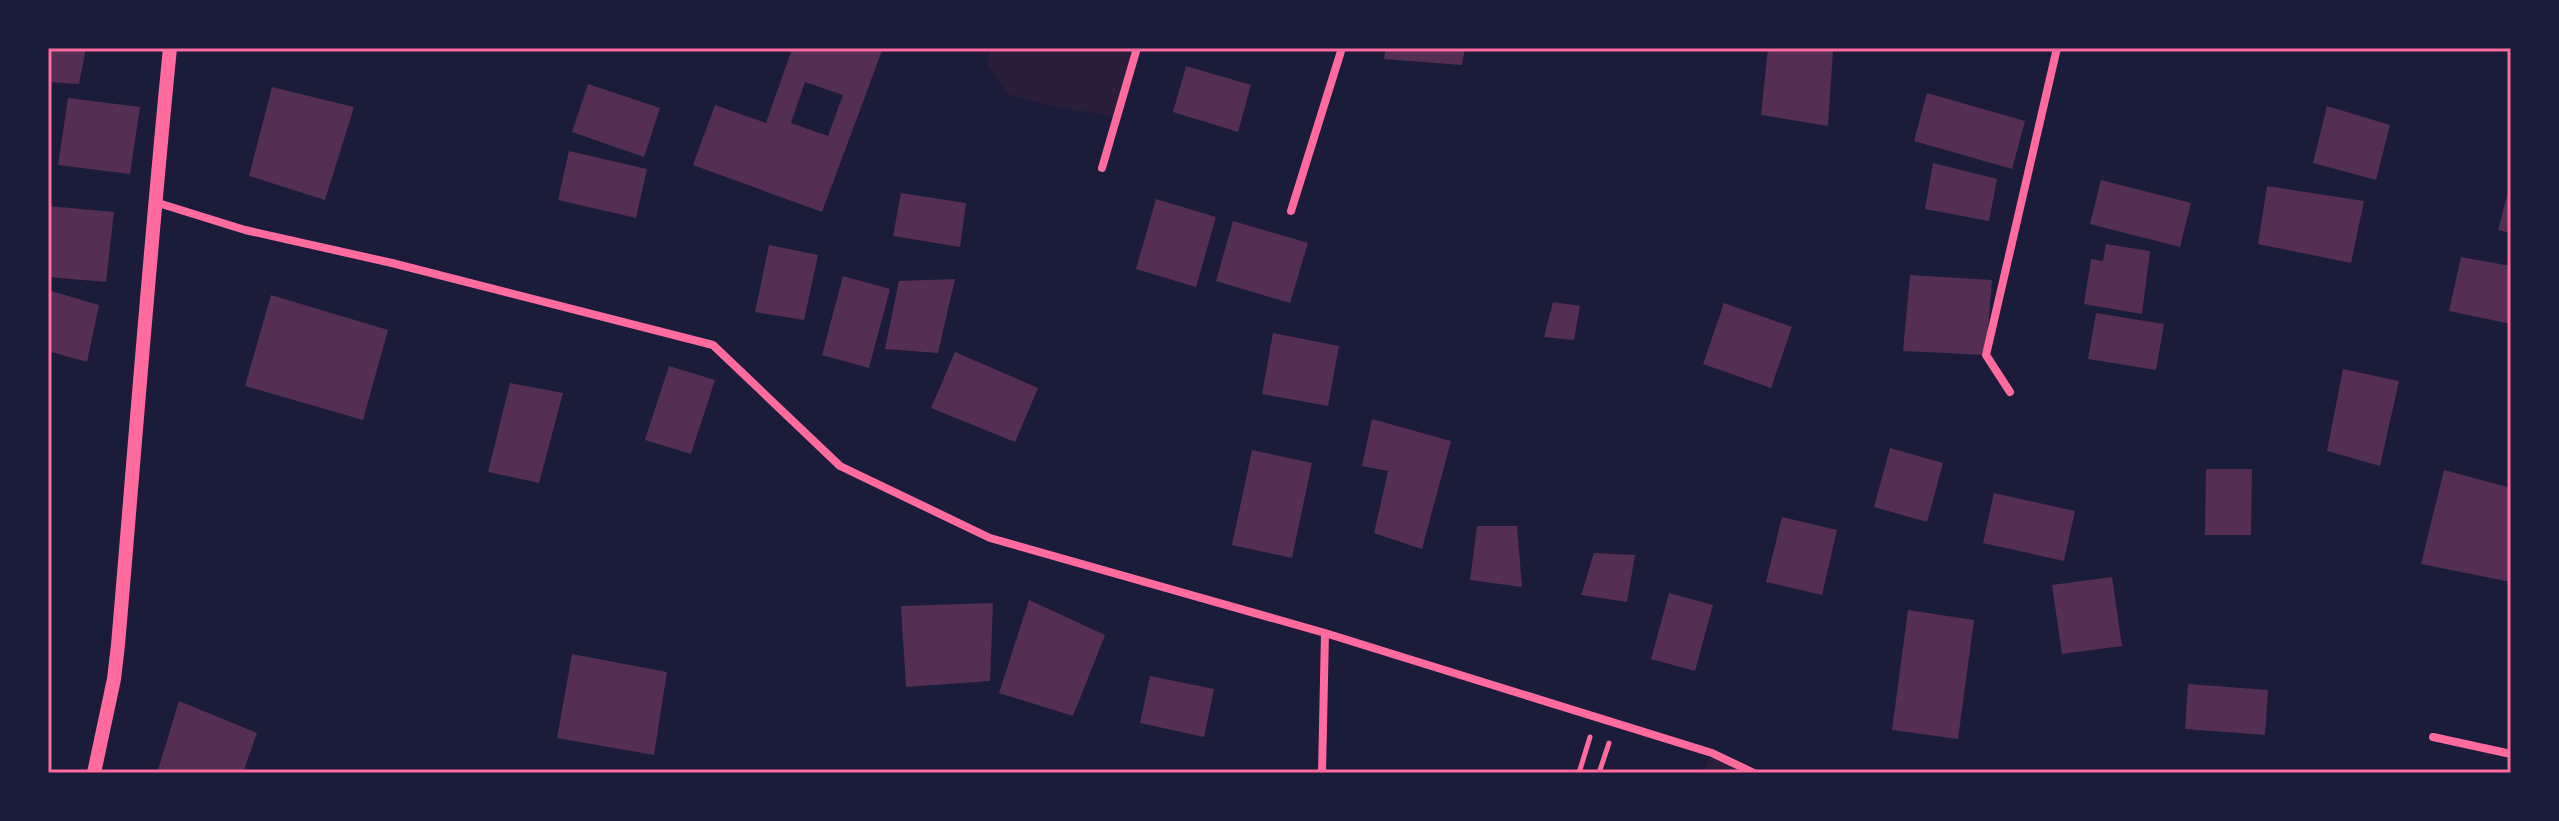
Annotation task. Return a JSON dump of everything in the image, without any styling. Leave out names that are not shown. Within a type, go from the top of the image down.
[{"type":"street","points":[[94,773],[118,645],[170,48]]},
{"type":"street","points":[[1102,168],[1137,48]]},
{"type":"street","points":[[1291,211],[1342,48]]},
{"type":"street","points":[[2010,392],[1986,355],[2057,48]]},
{"type":"street","points":[[155,202],[245,230],[392,263],[713,345],[840,466],[990,538],[1325,633],[1712,753],[1754,773]]},
{"type":"street","points":[[1322,773],[1325,633]]},
{"type":"street","points":[[2433,737],[2511,754]]},
{"type":"path","points":[[1579,773],[1596,717]]},
{"type":"path","points":[[1599,773],[1616,723]]},
{"type":"shaded area","points":[[990,48],[1137,48],[1117,117],[1051,106],[1007,94],[987,65]]},
{"type":"shaded area","points":[[1712,753],[1754,773],[1702,773]]},
{"type":"building","points":[[48,48],[86,48],[79,84],[48,82]]},
{"type":"building","points":[[781,48],[883,48],[822,212],[693,165],[715,105],[766,123],[791,52]],"holes":[[[805,82],[843,95],[828,136],[791,123]]]},
{"type":"building","points":[[1386,48],[1465,48],[1462,65],[1384,59]]},
{"type":"building","points":[[1768,48],[1833,51],[1828,126],[1761,115]]},
{"type":"building","points":[[1186,66],[1251,85],[1238,132],[1173,112]]},
{"type":"building","points":[[588,84],[660,108],[644,157],[572,132]]},
{"type":"building","points":[[272,87],[354,107],[325,200],[249,176]]},
{"type":"building","points":[[1927,93],[2025,121],[2012,169],[1914,141]]},
{"type":"building","points":[[68,98],[140,107],[130,174],[58,165]]},
{"type":"building","points":[[2327,106],[2390,125],[2376,180],[2313,163]]},
{"type":"building","points":[[569,151],[647,169],[636,218],[558,200]]},
{"type":"building","points":[[1933,163],[1997,179],[1989,221],[1925,209]]},
{"type":"building","points":[[2101,180],[2191,203],[2180,247],[2090,224]]},
{"type":"building","points":[[2511,185],[2511,233],[2498,230]]},
{"type":"building","points":[[2267,186],[2364,201],[2351,263],[2258,244]]},
{"type":"building","points":[[901,193],[966,203],[960,247],[893,236]]},
{"type":"building","points":[[1156,199],[1216,217],[1196,287],[1136,269]]},
{"type":"building","points":[[48,206],[114,212],[106,282],[48,277]]},
{"type":"building","points":[[1233,221],[1308,243],[1290,303],[1216,281]]},
{"type":"building","points":[[2106,244],[2150,251],[2142,314],[2084,304],[2091,259],[2103,261]]},
{"type":"building","points":[[769,245],[818,255],[804,320],[755,312]]},
{"type":"building","points":[[2461,257],[2511,266],[2511,324],[2449,311]]},
{"type":"building","points":[[1910,275],[1992,280],[1986,355],[1903,351]]},
{"type":"building","points":[[843,276],[890,289],[869,368],[822,355]]},
{"type":"building","points":[[955,279],[938,353],[885,349],[899,281]]},
{"type":"building","points":[[48,290],[99,305],[87,362],[48,351]]},
{"type":"building","points":[[271,295],[388,330],[363,420],[245,386]]},
{"type":"building","points":[[1553,302],[1580,306],[1574,340],[1544,337]]},
{"type":"building","points":[[1724,303],[1792,327],[1771,388],[1703,364]]},
{"type":"building","points":[[2096,313],[2164,324],[2156,370],[2088,359]]},
{"type":"building","points":[[1273,333],[1339,346],[1328,406],[1262,394]]},
{"type":"building","points":[[955,352],[1038,388],[1015,442],[931,408]]},
{"type":"building","points":[[669,366],[715,380],[691,454],[645,440]]},
{"type":"building","points":[[2343,369],[2399,381],[2380,466],[2327,451]]},
{"type":"building","points":[[510,383],[563,393],[539,483],[488,472]]},
{"type":"building","points":[[1372,419],[1451,441],[1422,549],[1374,533],[1388,471],[1362,466]]},
{"type":"building","points":[[1890,448],[1943,463],[1927,522],[1874,507]]},
{"type":"building","points":[[1252,450],[1312,463],[1292,558],[1232,545]]},
{"type":"building","points":[[2206,469],[2252,469],[2251,535],[2205,535]]},
{"type":"building","points":[[2444,470],[2511,488],[2511,582],[2421,564]]},
{"type":"building","points":[[1994,493],[2075,511],[2064,561],[1983,543]]},
{"type":"building","points":[[1782,517],[1837,530],[1822,595],[1766,582]]},
{"type":"building","points":[[1477,526],[1517,526],[1522,587],[1470,580]]},
{"type":"building","points":[[1594,553],[1635,555],[1627,602],[1581,595]]},
{"type":"building","points":[[2112,577],[2122,646],[2062,654],[2052,585]]},
{"type":"building","points":[[1669,593],[1713,605],[1695,671],[1651,659]]},
{"type":"building","points":[[1029,600],[1105,635],[1073,716],[999,693]]},
{"type":"building","points":[[993,603],[990,681],[906,687],[901,606]]},
{"type":"building","points":[[1908,610],[1974,620],[1958,739],[1892,730]]},
{"type":"building","points":[[572,654],[667,672],[654,755],[557,738]]},
{"type":"building","points":[[1150,676],[1214,689],[1204,737],[1140,723]]},
{"type":"building","points":[[2188,684],[2268,690],[2265,735],[2185,729]]},
{"type":"building","points":[[179,701],[257,733],[243,773],[157,773]]}]
